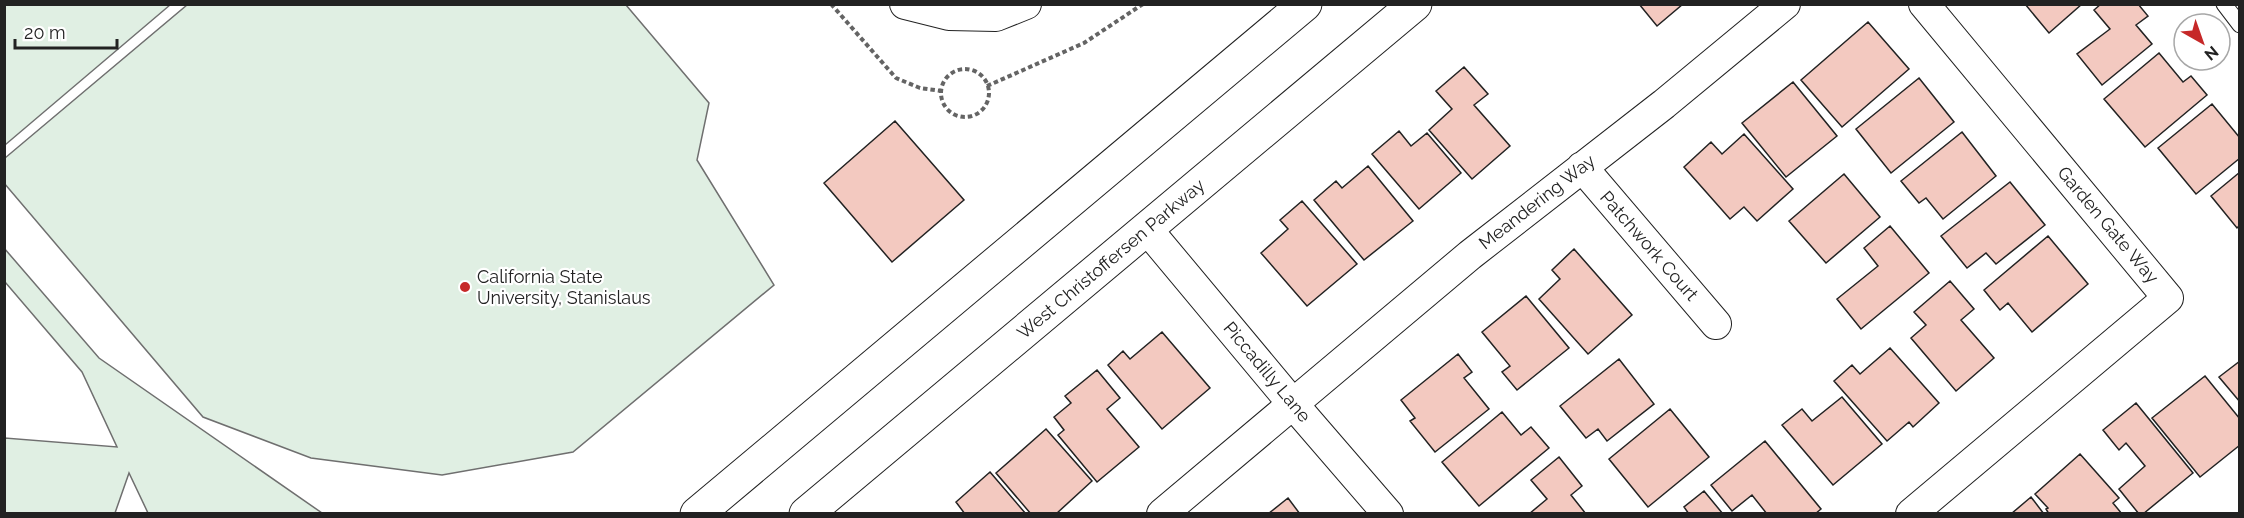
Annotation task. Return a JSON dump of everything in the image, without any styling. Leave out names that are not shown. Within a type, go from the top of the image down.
[{"type":"street","points":[[905,4],[949,15],[996,16],[1026,4]]},
{"type":"street","points":[[698,513],[1305,4]]},
{"type":"street","name":"West Christoffersen Parkway","points":[[806,513],[1415,4]]},
{"type":"street","name":"Meandering Way","points":[[1162,513],[1470,255],[1718,61],[1785,4]]},
{"type":"street","name":"Garden Gate Way","points":[[1911,513],[2168,298],[1924,4]]},
{"type":"street","name":"Patchwork Court","points":[[1582,167],[1716,324]]},
{"type":"street","name":"Piccadilly Lane","points":[[1147,229],[1293,404],[1388,513]]},
{"type":"lane","points":[[2223,4],[2240,25]]},
{"type":"path","points":[[831,4],[896,78],[920,88],[942,91]]},
{"type":"path","points":[[987,86],[1084,43],[1143,4]]},
{"type":"path","points":[[965,69],[981,75],[987,86],[989,97],[981,111],[967,117],[959,117],[946,108],[942,91],[945,80],[950,75],[965,69]]},
{"type":"green space","points":[[5,4],[170,4],[170,5],[5,145]]},
{"type":"green space","points":[[187,5],[626,5],[709,103],[697,160],[774,285],[573,452],[442,475],[311,458],[203,417],[4,183],[5,158]]},
{"type":"green space","points":[[4,248],[99,358],[322,513],[148,513],[129,473],[115,513],[5,513],[5,438],[117,447],[82,372],[5,282]]},
{"type":"building","points":[[1639,4],[1683,4],[1657,26]]},
{"type":"building","points":[[2025,4],[2082,4],[2049,33]]},
{"type":"building","points":[[2101,4],[2138,4],[2148,16],[2136,25],[2152,44],[2102,85],[2077,54],[2110,29],[2094,10]]},
{"type":"building","points":[[1868,22],[1909,69],[1842,127],[1801,80]]},
{"type":"building","points":[[2159,53],[2172,69],[2172,72],[2175,72],[2183,82],[2191,76],[2207,95],[2145,147],[2104,99]]},
{"type":"building","points":[[1464,67],[1488,94],[1474,105],[1510,146],[1472,179],[1429,130],[1452,109],[1436,91]]},
{"type":"building","points":[[1919,78],[1954,122],[1891,173],[1856,129]]},
{"type":"building","points":[[1793,82],[1837,136],[1786,177],[1742,123]]},
{"type":"building","points":[[2212,104],[2240,138],[2240,158],[2196,194],[2158,148]]},
{"type":"building","points":[[895,121],[964,200],[892,262],[824,183]]},
{"type":"building","points":[[1399,131],[1411,146],[1427,133],[1461,173],[1419,209],[1372,154]]},
{"type":"building","points":[[1962,132],[1996,176],[1943,219],[1926,198],[1919,203],[1901,181]]},
{"type":"building","points":[[1744,134],[1793,189],[1757,221],[1744,207],[1730,219],[1684,167],[1711,142],[1722,154]]},
{"type":"building","points":[[1368,166],[1413,221],[1364,260],[1314,200],[1336,181],[1342,188]]},
{"type":"building","points":[[2240,172],[2240,225],[2237,228],[2211,196]]},
{"type":"building","points":[[1844,174],[1880,217],[1826,263],[1789,221]]},
{"type":"building","points":[[2010,182],[2045,225],[1996,264],[1986,253],[1967,268],[1941,236]]},
{"type":"building","points":[[1302,201],[1357,264],[1307,306],[1261,253],[1288,229],[1280,220]]},
{"type":"building","points":[[1890,226],[1929,273],[1861,329],[1837,299],[1878,266],[1864,248]]},
{"type":"building","points":[[2048,236],[2088,284],[2032,332],[2008,303],[2000,310],[1984,290]]},
{"type":"building","points":[[1574,249],[1632,315],[1588,354],[1539,299],[1560,279],[1552,270]]},
{"type":"building","points":[[1950,281],[1974,309],[1961,320],[1994,358],[1956,391],[1911,338],[1926,325],[1914,312]]},
{"type":"building","points":[[1526,296],[1569,348],[1517,390],[1502,372],[1510,366],[1482,332]]},
{"type":"building","points":[[1162,332],[1210,388],[1162,429],[1108,365],[1123,351],[1130,359]]},
{"type":"building","points":[[1890,348],[1939,403],[1913,427],[1909,422],[1887,441],[1834,381],[1852,365],[1860,374]]},
{"type":"building","points":[[1458,354],[1472,372],[1464,378],[1489,409],[1435,452],[1410,421],[1415,418],[1401,400]]},
{"type":"building","points":[[1619,359],[1654,404],[1607,441],[1598,429],[1586,438],[1560,406]]},
{"type":"building","points":[[2240,361],[2240,402],[2219,377]]},
{"type":"building","points":[[1097,370],[1120,398],[1107,409],[1139,447],[1097,482],[1058,435],[1064,430],[1054,417],[1071,403],[1065,396]]},
{"type":"building","points":[[2205,376],[2240,419],[2240,445],[2200,477],[2152,418]]},
{"type":"building","points":[[1842,397],[1882,444],[1833,485],[1782,425],[1802,409],[1812,421]]},
{"type":"building","points":[[2136,403],[2193,473],[2143,514],[2139,514],[2119,489],[2145,466],[2126,443],[2119,450],[2103,430]]},
{"type":"building","points":[[1670,409],[1709,457],[1648,507],[1609,459]]},
{"type":"building","points":[[1502,412],[1521,435],[1531,427],[1549,448],[1479,506],[1442,462]]},
{"type":"building","points":[[1046,429],[1092,481],[1056,514],[1031,514],[996,473]]},
{"type":"building","points":[[1765,441],[1821,509],[1815,514],[1767,514],[1752,495],[1732,511],[1711,485]]},
{"type":"building","points":[[2080,454],[2119,498],[2113,503],[2122,514],[2049,514],[2046,509],[2048,508],[2035,494]]},
{"type":"building","points":[[1559,457],[1582,486],[1571,495],[1586,514],[1529,514],[1547,499],[1531,480]]},
{"type":"building","points":[[990,472],[1026,514],[965,514],[956,502]]},
{"type":"building","points":[[1704,491],[1723,514],[1689,514],[1684,507]]},
{"type":"building","points":[[2031,497],[2044,514],[2011,514]]},
{"type":"building","points":[[1288,498],[1300,514],[1268,514]]},
{"type":"place","name":"California State University, Stanislaus","points":[[465,287]]}]
